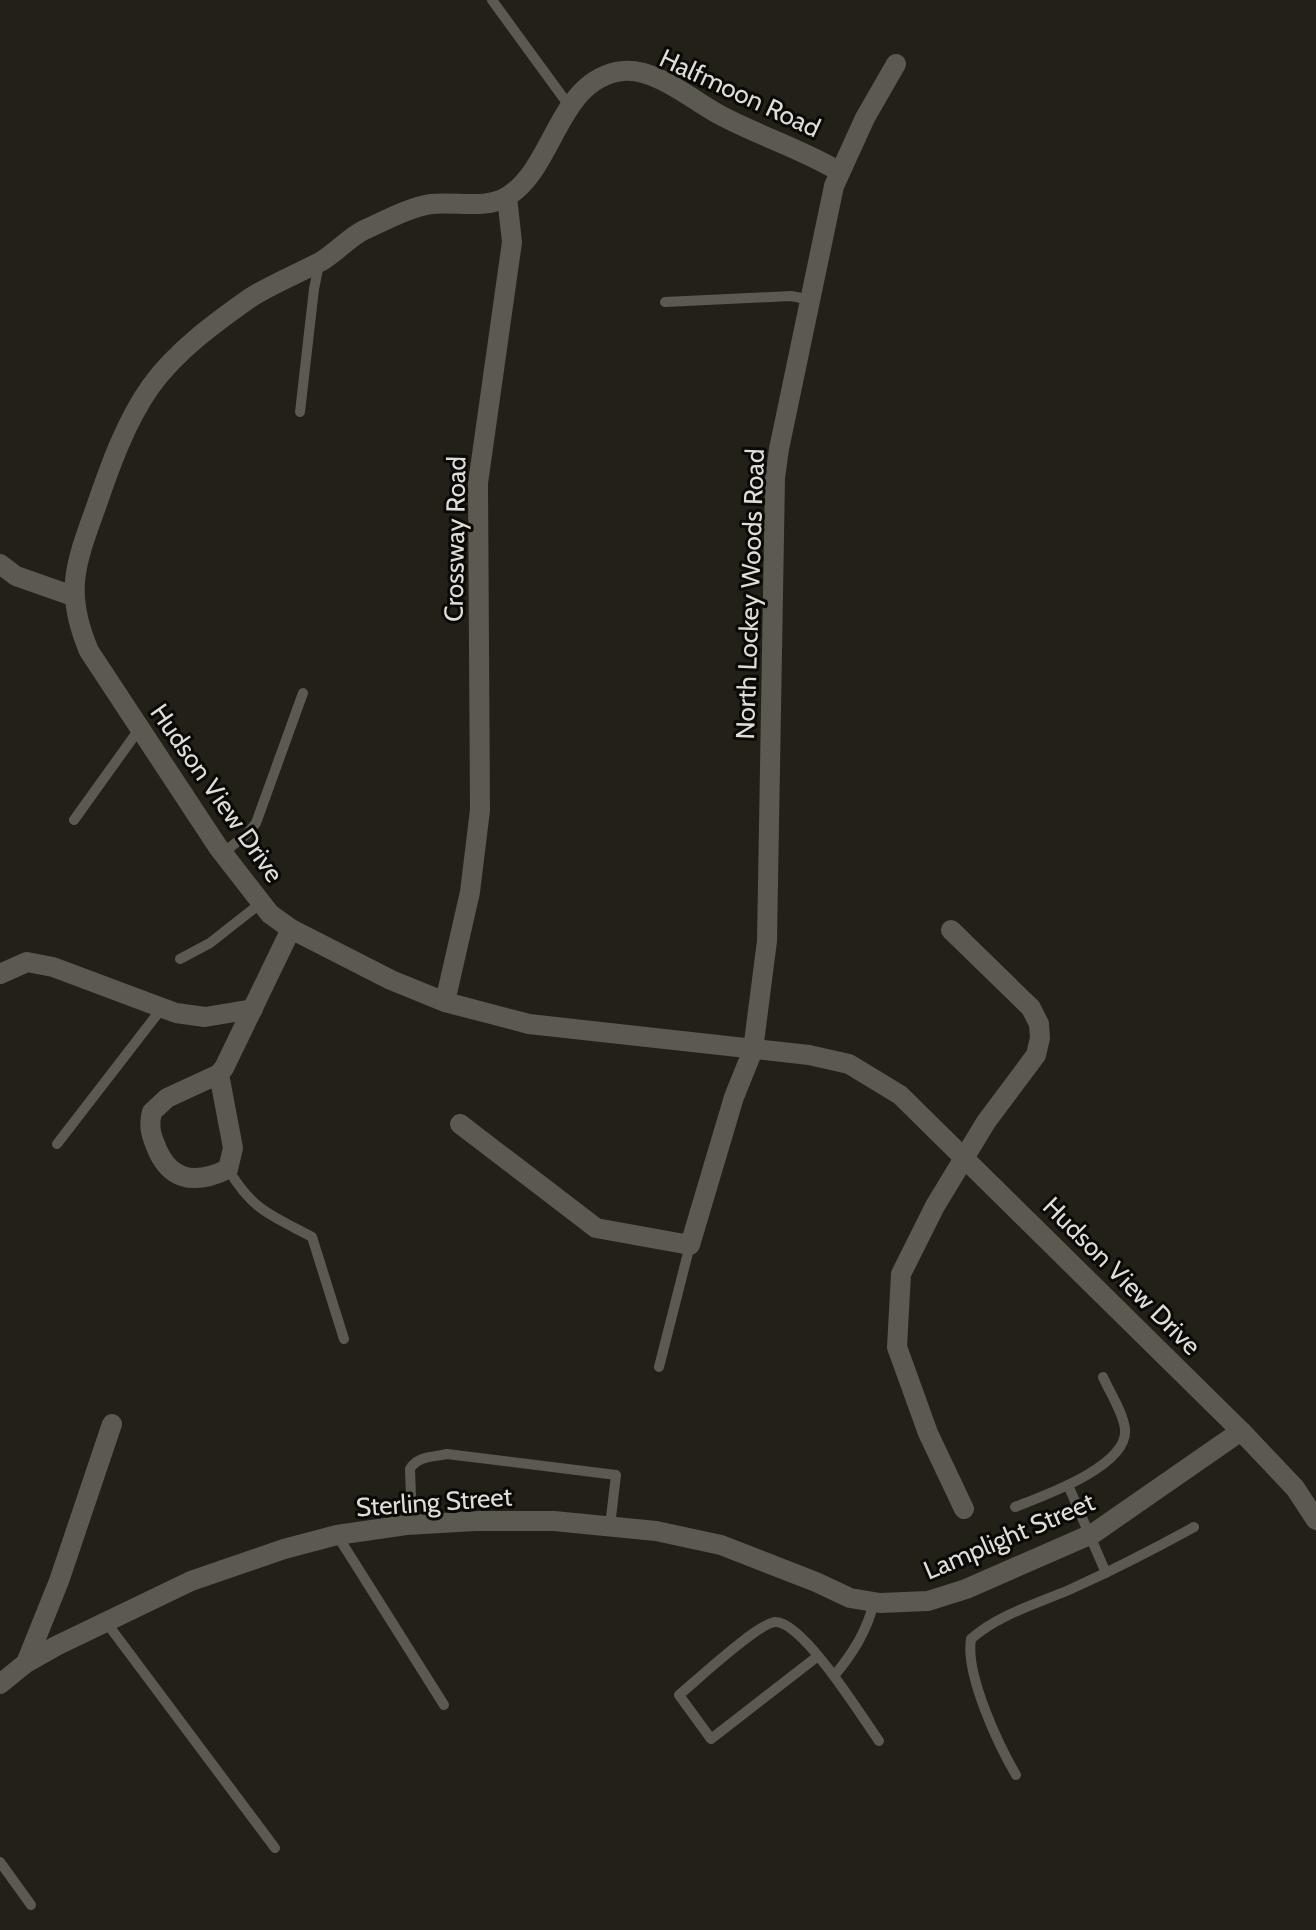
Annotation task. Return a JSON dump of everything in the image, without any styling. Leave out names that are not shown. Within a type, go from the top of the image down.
[{"type":"street","name":"North Lockey Woods Road","points":[[690,1245],[734,1097],[753,1050],[767,941],[775,478],[779,449],[834,186],[865,118],[896,64]]},
{"type":"street","name":"Halfmoon Road","points":[[570,107],[577,96],[602,77],[626,71],[661,79],[721,116],[814,156],[840,172]]},
{"type":"street","points":[[507,197],[524,183],[570,107]]},
{"type":"street","name":"Hudson View Drive","points":[[507,197],[484,204],[461,202],[428,205],[360,232],[319,262],[252,297],[182,352],[141,402],[108,472],[83,542],[73,580],[73,596],[77,622],[89,651],[223,853],[270,914],[291,929],[391,980],[445,1002],[529,1024],[809,1055],[849,1064],[868,1073],[900,1095],[967,1158],[1241,1431]]},
{"type":"street","name":"Crossway Road","points":[[445,1002],[470,892],[480,810],[478,483],[512,242],[507,197]]},
{"type":"street","points":[[0,564],[16,576],[73,596]]},
{"type":"street","points":[[219,1074],[233,1148],[228,1169],[216,1175],[195,1178],[174,1174],[161,1161],[150,1132],[152,1112],[167,1098],[219,1074],[291,929]]},
{"type":"street","points":[[951,930],[1031,1008],[1039,1024],[1040,1038],[1036,1055],[986,1122],[967,1158],[935,1206],[901,1274],[897,1347],[928,1433],[964,1509]]},
{"type":"street","points":[[0,974],[27,962],[53,967],[176,1013],[205,1017],[253,1009]]},
{"type":"street","points":[[460,1124],[596,1228],[690,1245]]},
{"type":"street","points":[[26,1663],[59,1581],[112,1424]]},
{"type":"street","points":[[1241,1431],[1310,1503],[1316,1520]]},
{"type":"street","name":"Lamplight Street","points":[[884,1602],[928,1601],[966,1589],[1091,1534],[1241,1431]]},
{"type":"street","name":"Sterling Street","points":[[0,1684],[26,1663],[191,1581],[284,1549],[337,1535],[412,1525],[554,1521],[656,1531],[721,1545],[850,1598],[884,1602]]},
{"type":"lane","points":[[492,0],[570,107]]},
{"type":"lane","points":[[300,412],[319,262]]},
{"type":"lane","points":[[665,302],[791,296],[811,300]]},
{"type":"lane","points":[[223,853],[256,823],[303,693]]},
{"type":"lane","points":[[74,820],[140,728]]},
{"type":"lane","points":[[180,959],[210,943],[261,903]]},
{"type":"lane","points":[[57,1144],[162,1008]]},
{"type":"lane","points":[[228,1169],[244,1195],[272,1217],[312,1237],[344,1339]]},
{"type":"lane","points":[[659,1367],[690,1245]]},
{"type":"lane","points":[[1015,1507],[1068,1485],[1112,1457],[1122,1446],[1125,1427],[1103,1377]]},
{"type":"lane","points":[[412,1525],[410,1469],[422,1458],[447,1454],[616,1475],[610,1526]]},
{"type":"lane","points":[[1068,1485],[1106,1573]]},
{"type":"lane","points":[[1016,1775],[993,1733],[971,1656],[971,1639],[1003,1619],[1106,1573],[1194,1527]]},
{"type":"lane","points":[[337,1535],[444,1705]]},
{"type":"lane","points":[[834,1676],[884,1602]]},
{"type":"lane","points":[[106,1622],[275,1848]]},
{"type":"lane","points":[[818,1656],[711,1739],[679,1695],[766,1624],[777,1622],[789,1626],[818,1656],[879,1741]]},
{"type":"lane","points":[[0,1862],[31,1905]]}]
